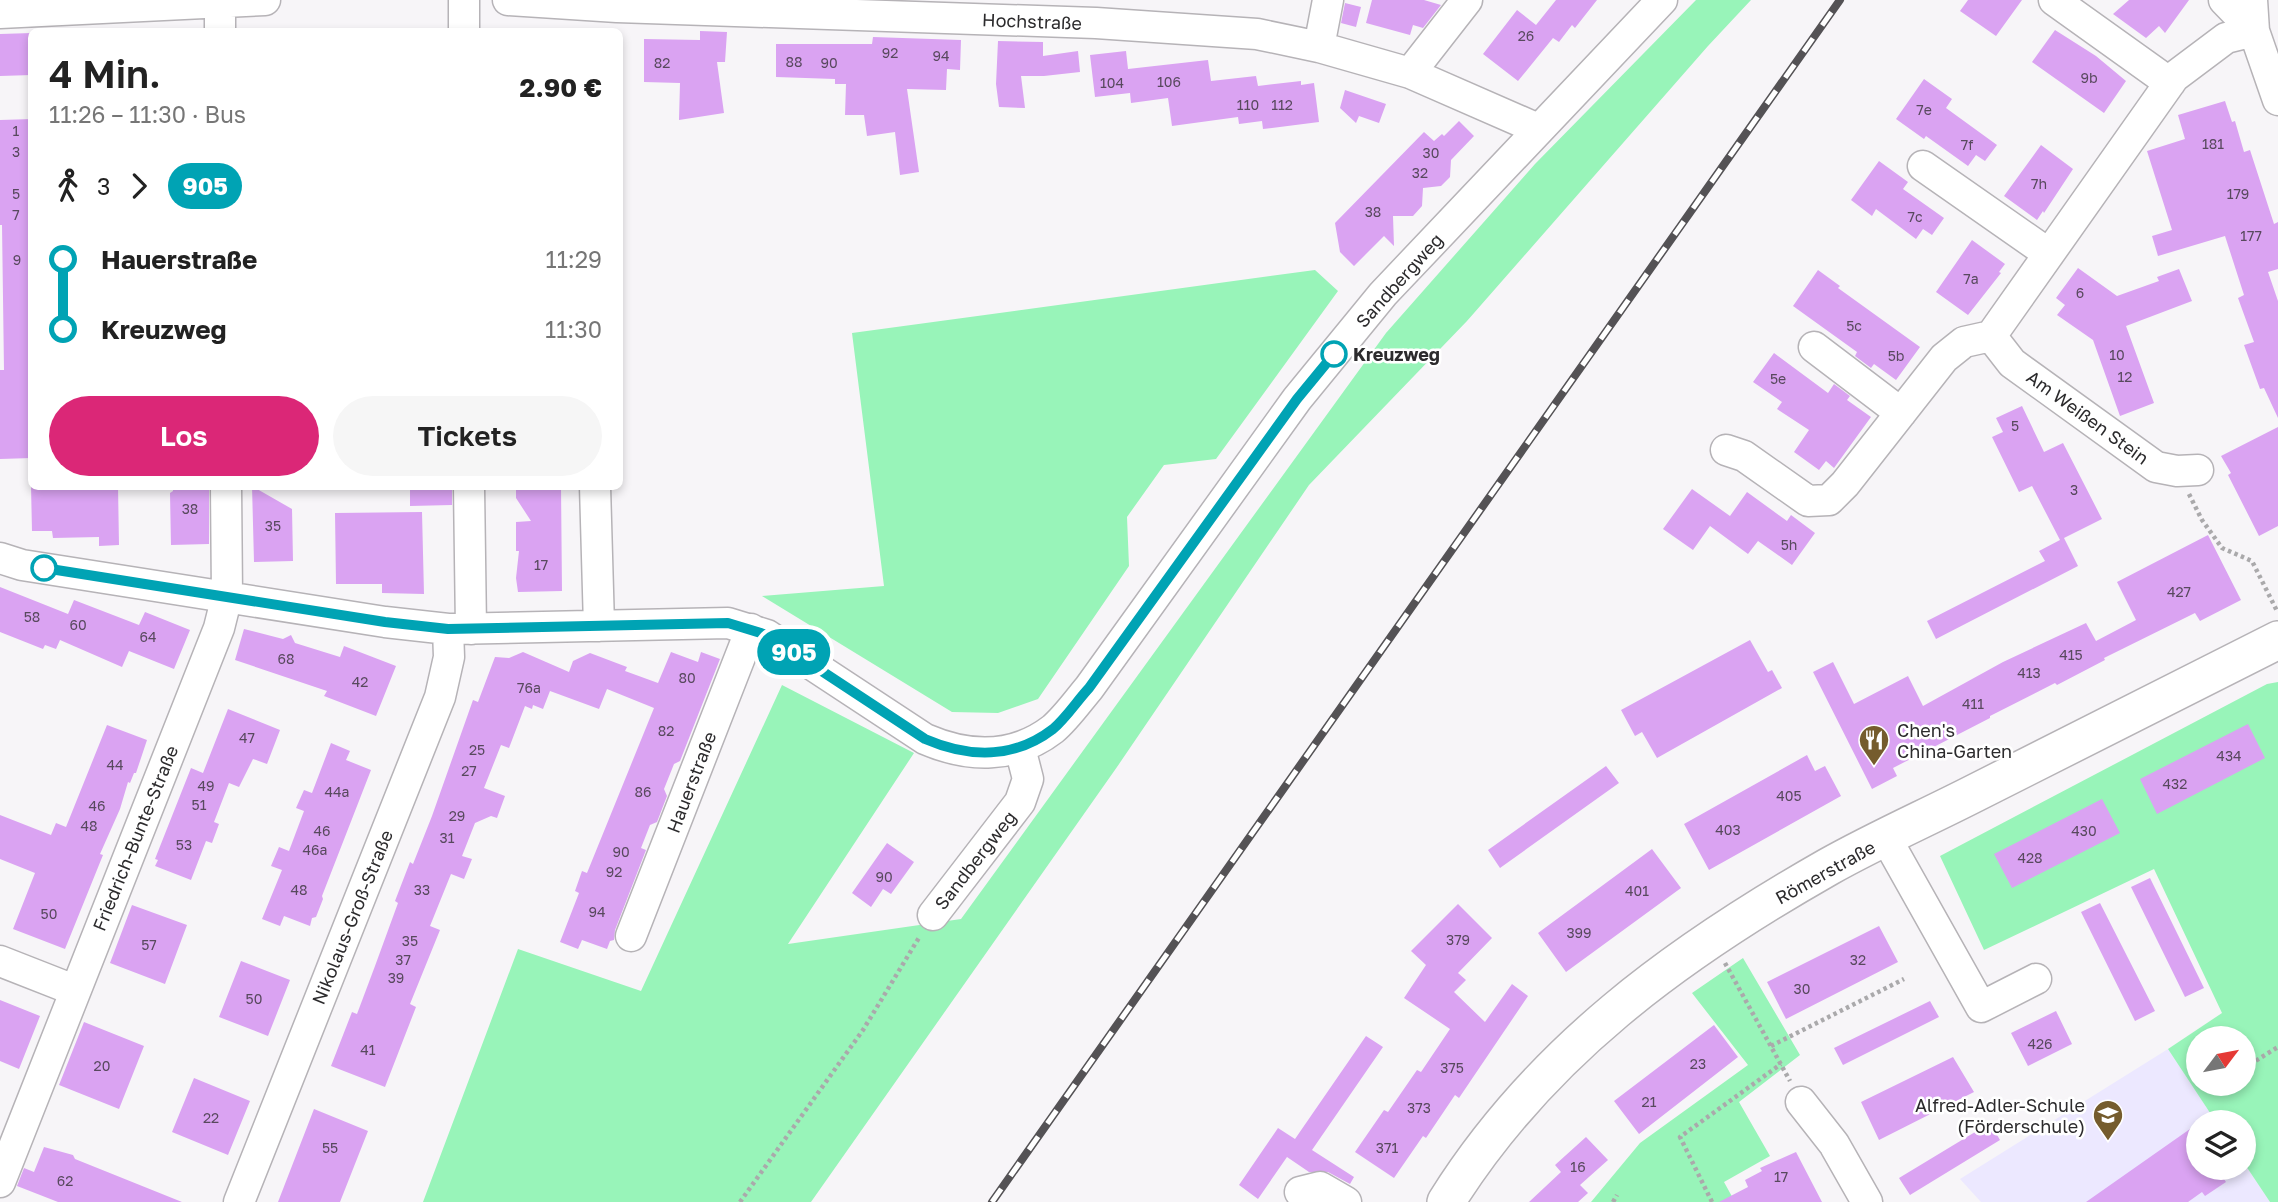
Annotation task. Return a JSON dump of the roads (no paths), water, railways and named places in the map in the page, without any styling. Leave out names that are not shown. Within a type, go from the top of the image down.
[{"type":"main road","name":"Römerstraße","points":[[1446,1202],[1500,1127],[1591,1029],[1711,938],[1829,867],[2278,640]]},
{"type":"street","points":[[0,13],[265,0]]},
{"type":"street","points":[[464,0],[464,28]]},
{"type":"street","name":"Hochstraße","points":[[508,0],[617,7],[1096,23],[1257,34],[1319,47],[1410,73],[1538,129]]},
{"type":"street","points":[[1319,47],[1328,0]]},
{"type":"street","points":[[1410,73],[1467,0]]},
{"type":"street","name":"Sandbergweg","points":[[933,915],[1020,802],[1028,779],[1020,748],[1054,728],[1089,688],[1297,399],[1383,294],[1662,0]]},
{"type":"street","points":[[2054,0],[2170,83]]},
{"type":"street","points":[[2224,0],[2265,46]]},
{"type":"street","points":[[2252,0],[2278,100]]},
{"type":"street","points":[[220,2],[220,28]]},
{"type":"street","points":[[1727,450],[1744,456],[1808,501],[1829,500],[1845,485],[1944,358],[1964,342],[1991,336],[2174,77],[2226,38],[2265,46]]},
{"type":"street","points":[[1923,166],[2049,254]]},
{"type":"street","name":"Am Weißen Stein","points":[[1991,336],[2012,363],[2157,467],[2188,471]]},
{"type":"street","points":[[1814,347],[1901,413]]},
{"type":"street","name":"Friedrich-Bunte-Straße","points":[[0,1182],[219,628],[227,597],[226,490]]},
{"type":"street","name":"Nikolaus-Groß-Straße","points":[[240,1202],[440,697],[459,629],[469,490]]},
{"type":"street","points":[[595,490],[599,626]]},
{"type":"street","points":[[0,558],[22,565],[385,622],[459,629],[728,623],[767,635],[925,739],[949,749],[977,752],[1020,748]]},
{"type":"street","name":"Hauerstraße","points":[[631,936],[751,629]]},
{"type":"street","points":[[1886,838],[1981,1007],[2036,979]]},
{"type":"street","points":[[0,961],[74,990]]},
{"type":"street","points":[[1801,1102],[1834,1144],[1867,1202]]},
{"type":"street","points":[[1300,1192],[1320,1187],[1346,1202]]},
{"type":"railway","points":[[992,1202],[1840,0]]},
{"type":"place","name":"Kreuzweg","points":[[1334,354]]},
{"type":"place","name":"Chen's China-Garten","points":[[1874,767]]},
{"type":"place","name":"Alfred-Adler-Schule (Förderschule)","points":[[2108,1142]]}]
